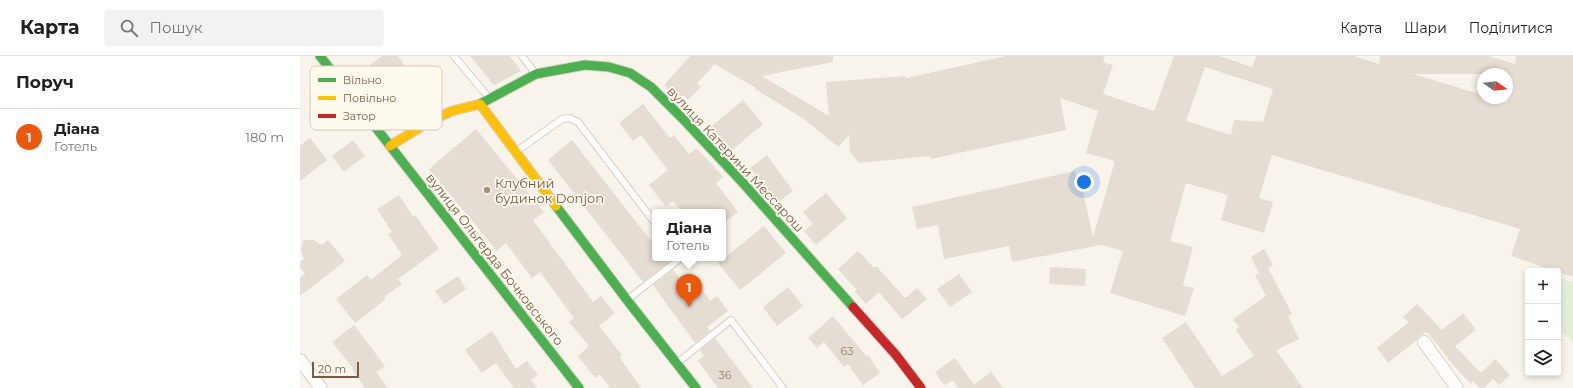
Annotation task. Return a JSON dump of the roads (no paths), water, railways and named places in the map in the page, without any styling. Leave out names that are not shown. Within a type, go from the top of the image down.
[{"type":"street","name":"вулиця Ольгерда Бочковського","points":[[320,56],[328,66]]},
{"type":"street","name":"вулиця Катерини Мессарош","points":[[480,104],[536,74],[585,65],[609,68],[630,73],[651,87],[743,183],[891,349],[921,388]]},
{"type":"street","points":[[442,116],[452,111],[480,104],[627,300],[696,388]]},
{"type":"street","name":"вулиця Ольгерда Бочковського","points":[[378,130],[579,388]]},
{"type":"street","points":[[390,146],[416,130]]},
{"type":"street","points":[[1424,342],[1456,388]]},
{"type":"street","points":[[300,360],[321,388]]},
{"type":"lane","points":[[454,56],[490,99]]},
{"type":"lane","points":[[522,56],[536,74]]},
{"type":"lane","points":[[516,152],[562,119],[569,118],[578,122],[652,219]]},
{"type":"lane","points":[[627,300],[677,261]]},
{"type":"lane","points":[[677,363],[731,320],[783,388]]},
{"type":"place","name":"Клубний будинок Donjon","points":[[487,190]]},
{"type":"place","name":"Діана","points":[[689,307]]}]
